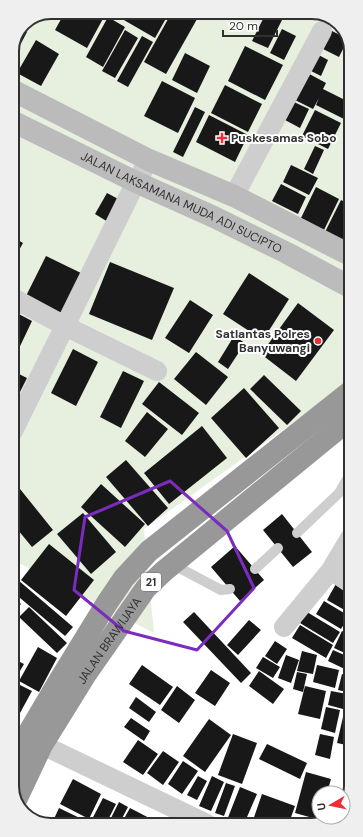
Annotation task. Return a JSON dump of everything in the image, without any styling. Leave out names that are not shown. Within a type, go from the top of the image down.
[{"type":"highway","name":"JALAN BRAWIJAYA","points":[[19,790],[34,741],[59,681],[124,578],[149,551],[344,397]]},
{"type":"highway","name":"JALAN BRAWIJAYA","points":[[19,756],[34,741],[86,674],[146,588],[172,564],[344,426]]},
{"type":"main road","name":"JALAN LAKSAMANA MUDA ADI SUCIPTO","points":[[19,94],[149,160],[234,196],[344,252]]},
{"type":"main road","name":"JALAN LAKSAMANA MUDA ADI SUCIPTO","points":[[19,124],[136,182],[188,205],[287,253],[344,284]]},
{"type":"street","points":[[234,196],[322,31]]},
{"type":"street","points":[[19,419],[136,182],[149,160]]},
{"type":"street","points":[[19,301],[65,326],[157,371]]},
{"type":"street","points":[[284,627],[331,570],[344,548]]},
{"type":"street","points":[[331,570],[344,579]]},
{"type":"street","points":[[34,741],[194,818]]},
{"type":"lane","points":[[297,533],[339,493],[344,484]]},
{"type":"lane","points":[[255,569],[278,548]]},
{"type":"lane","points":[[172,564],[221,590],[230,589]]},
{"type":"highlighted area","points":[[170,481],[227,531],[254,588],[197,650],[124,631],[74,590],[85,517]]},
{"type":"green space","points":[[47,19],[314,19],[326,22],[339,33],[344,47],[344,386],[144,529],[154,633],[19,563],[20,43],[22,37],[30,27],[35,23]]},
{"type":"building","points":[[61,19],[103,19],[87,48],[55,30]]},
{"type":"building","points":[[107,19],[111,19],[125,27],[103,67],[86,57]]},
{"type":"building","points":[[122,19],[166,19],[155,38]]},
{"type":"building","points":[[168,19],[197,19],[166,74],[144,62]]},
{"type":"building","points":[[263,19],[282,20],[268,48],[252,41]]},
{"type":"building","points":[[326,28],[340,35],[344,47],[339,57],[317,46]]},
{"type":"building","points":[[282,29],[296,36],[284,60],[270,53]]},
{"type":"building","points":[[125,30],[138,38],[115,78],[102,71]]},
{"type":"building","points":[[27,32],[19,46],[22,37]]},
{"type":"building","points":[[142,36],[153,42],[128,87],[117,81]]},
{"type":"building","points":[[36,40],[59,54],[41,86],[19,74],[19,70]]},
{"type":"building","points":[[245,46],[283,65],[265,100],[228,81]]},
{"type":"building","points":[[313,52],[328,60],[321,76],[305,68]]},
{"type":"building","points":[[185,53],[210,66],[197,93],[172,80]]},
{"type":"building","points":[[302,70],[326,83],[323,89],[344,100],[344,119],[316,105],[319,98],[313,109],[289,97]]},
{"type":"building","points":[[162,81],[195,98],[178,133],[144,116]]},
{"type":"building","points":[[225,85],[262,104],[248,132],[211,113]]},
{"type":"building","points":[[294,102],[309,109],[300,128],[285,120]]},
{"type":"building","points":[[195,107],[205,112],[183,157],[173,152]]},
{"type":"building","points":[[315,110],[341,123],[328,149],[302,136]]},
{"type":"building","name":"Puskesamas Sobo","points":[[209,115],[248,135],[235,162],[196,142]]},
{"type":"building","points":[[315,146],[324,150],[313,174],[304,169]]},
{"type":"building","points":[[291,165],[318,178],[309,195],[283,182]]},
{"type":"building","points":[[281,184],[306,197],[298,214],[272,201]]},
{"type":"building","points":[[316,187],[339,199],[324,230],[301,218]]},
{"type":"building","points":[[107,193],[120,200],[108,222],[95,214]]},
{"type":"building","points":[[341,200],[344,202],[344,238],[341,245],[323,236]]},
{"type":"building","points":[[19,241],[23,243],[19,250]]},
{"type":"building","points":[[46,256],[83,274],[62,319],[24,300]]},
{"type":"building","points":[[110,262],[174,288],[152,340],[89,314]]},
{"type":"building","points":[[249,273],[289,299],[263,340],[223,314]]},
{"type":"building","points":[[190,300],[213,315],[189,353],[165,338]]},
{"type":"building","points":[[298,303],[334,330],[296,381],[261,354]]},
{"type":"building","points":[[19,314],[32,321],[19,348]]},
{"type":"building","points":[[234,336],[245,343],[228,369],[218,362]]},
{"type":"building","points":[[73,349],[98,362],[76,406],[51,393]]},
{"type":"building","points":[[196,352],[228,377],[206,405],[174,379]]},
{"type":"building","points":[[123,371],[144,381],[121,428],[100,417]]},
{"type":"building","points":[[19,374],[27,378],[19,394]]},
{"type":"building","points":[[264,375],[301,411],[287,425],[250,389]]},
{"type":"building","points":[[159,382],[199,413],[182,435],[142,404]]},
{"type":"building","points":[[244,388],[279,428],[246,458],[211,418]]},
{"type":"building","points":[[147,412],[168,429],[145,457],[125,441]]},
{"type":"building","points":[[202,426],[227,458],[169,504],[144,473]]},
{"type":"building","points":[[126,460],[168,508],[148,526],[106,477]]},
{"type":"building","points":[[101,484],[145,524],[125,547],[81,507]]},
{"type":"building","points":[[19,488],[53,530],[32,547],[19,531]]},
{"type":"building","points":[[83,513],[116,552],[91,574],[57,534]]},
{"type":"building","points":[[282,514],[312,552],[293,567],[263,530]]},
{"type":"building","points":[[49,544],[94,580],[66,616],[21,580]]},
{"type":"building","points":[[235,546],[264,580],[240,601],[211,567]]},
{"type":"building","points":[[344,564],[344,575],[338,575]]},
{"type":"building","points":[[19,581],[73,627],[65,636],[19,597]]},
{"type":"building","points":[[337,582],[344,586],[344,610],[327,600]]},
{"type":"building","points":[[324,601],[344,613],[344,624],[341,629],[316,614]]},
{"type":"building","points":[[29,607],[67,643],[57,653],[19,617]]},
{"type":"building","points":[[194,612],[251,673],[241,683],[183,622]]},
{"type":"building","points":[[307,612],[340,632],[333,643],[300,623]]},
{"type":"building","points":[[249,620],[261,630],[238,655],[227,645]]},
{"type":"building","points":[[300,625],[333,645],[326,658],[292,638]]},
{"type":"building","points":[[342,631],[344,632],[344,653],[334,648]]},
{"type":"building","points":[[275,641],[287,649],[277,664],[265,656]]},
{"type":"building","points":[[38,647],[57,658],[39,692],[19,681]]},
{"type":"building","points":[[333,650],[344,655],[344,669],[328,661]]},
{"type":"building","points":[[302,651],[317,655],[313,674],[297,671]]},
{"type":"building","points":[[286,655],[299,660],[291,683],[278,678]]},
{"type":"building","points":[[263,657],[280,667],[273,678],[256,668]]},
{"type":"building","points":[[19,662],[24,664],[19,673]]},
{"type":"building","points":[[142,665],[173,687],[160,705],[129,684]]},
{"type":"building","points":[[317,665],[339,670],[335,688],[313,682]]},
{"type":"building","points":[[211,670],[230,683],[215,706],[195,693]]},
{"type":"building","points":[[259,671],[284,689],[273,704],[249,686]]},
{"type":"building","points":[[297,672],[307,674],[303,692],[293,689]]},
{"type":"building","points":[[342,674],[344,674],[344,691],[338,690]]},
{"type":"building","points":[[19,684],[32,691],[19,715]]},
{"type":"building","points":[[177,686],[195,700],[179,723],[161,710]]},
{"type":"building","points":[[305,686],[326,691],[320,719],[298,714]]},
{"type":"building","points":[[331,691],[344,693],[343,709],[328,705]]},
{"type":"building","points":[[136,697],[156,712],[149,722],[129,708]]},
{"type":"building","points":[[326,707],[340,710],[335,733],[321,729]]},
{"type":"building","points":[[343,717],[344,717],[344,744],[337,743]]},
{"type":"building","points":[[131,718],[150,731],[144,741],[124,727]]},
{"type":"building","points":[[209,719],[231,735],[205,772],[183,756]]},
{"type":"building","points":[[233,734],[257,743],[242,784],[218,775]]},
{"type":"building","points":[[320,734],[334,737],[330,759],[315,755]]},
{"type":"building","points":[[138,740],[158,754],[143,775],[123,762]]},
{"type":"building","points":[[267,744],[307,763],[300,779],[259,759]]},
{"type":"building","points":[[163,751],[179,762],[163,785],[147,773]]},
{"type":"building","points":[[183,761],[198,771],[182,794],[168,784]]},
{"type":"building","points":[[306,772],[331,779],[329,785],[311,785],[311,817],[295,813]]},
{"type":"building","points":[[198,776],[207,781],[197,800],[187,795]]},
{"type":"building","points":[[212,776],[224,782],[211,811],[199,806]]},
{"type":"building","points":[[73,779],[101,794],[89,818],[60,804]]},
{"type":"building","points":[[226,783],[235,786],[224,816],[215,813]]},
{"type":"building","points":[[240,787],[257,794],[247,818],[228,818]]},
{"type":"building","points":[[262,794],[295,806],[291,818],[254,818]]},
{"type":"building","points":[[103,798],[116,804],[109,818],[93,818]]},
{"type":"building","points":[[119,802],[128,807],[122,818],[111,818]]},
{"type":"building","points":[[59,808],[80,818],[54,818]]},
{"type":"building","points":[[130,808],[149,818],[124,818]]},
{"type":"place","name":"Puskesamas Sobo","points":[[222,138]]},
{"type":"place","name":"Satlantas Polres Banyuwangi","points":[[318,341]]}]
